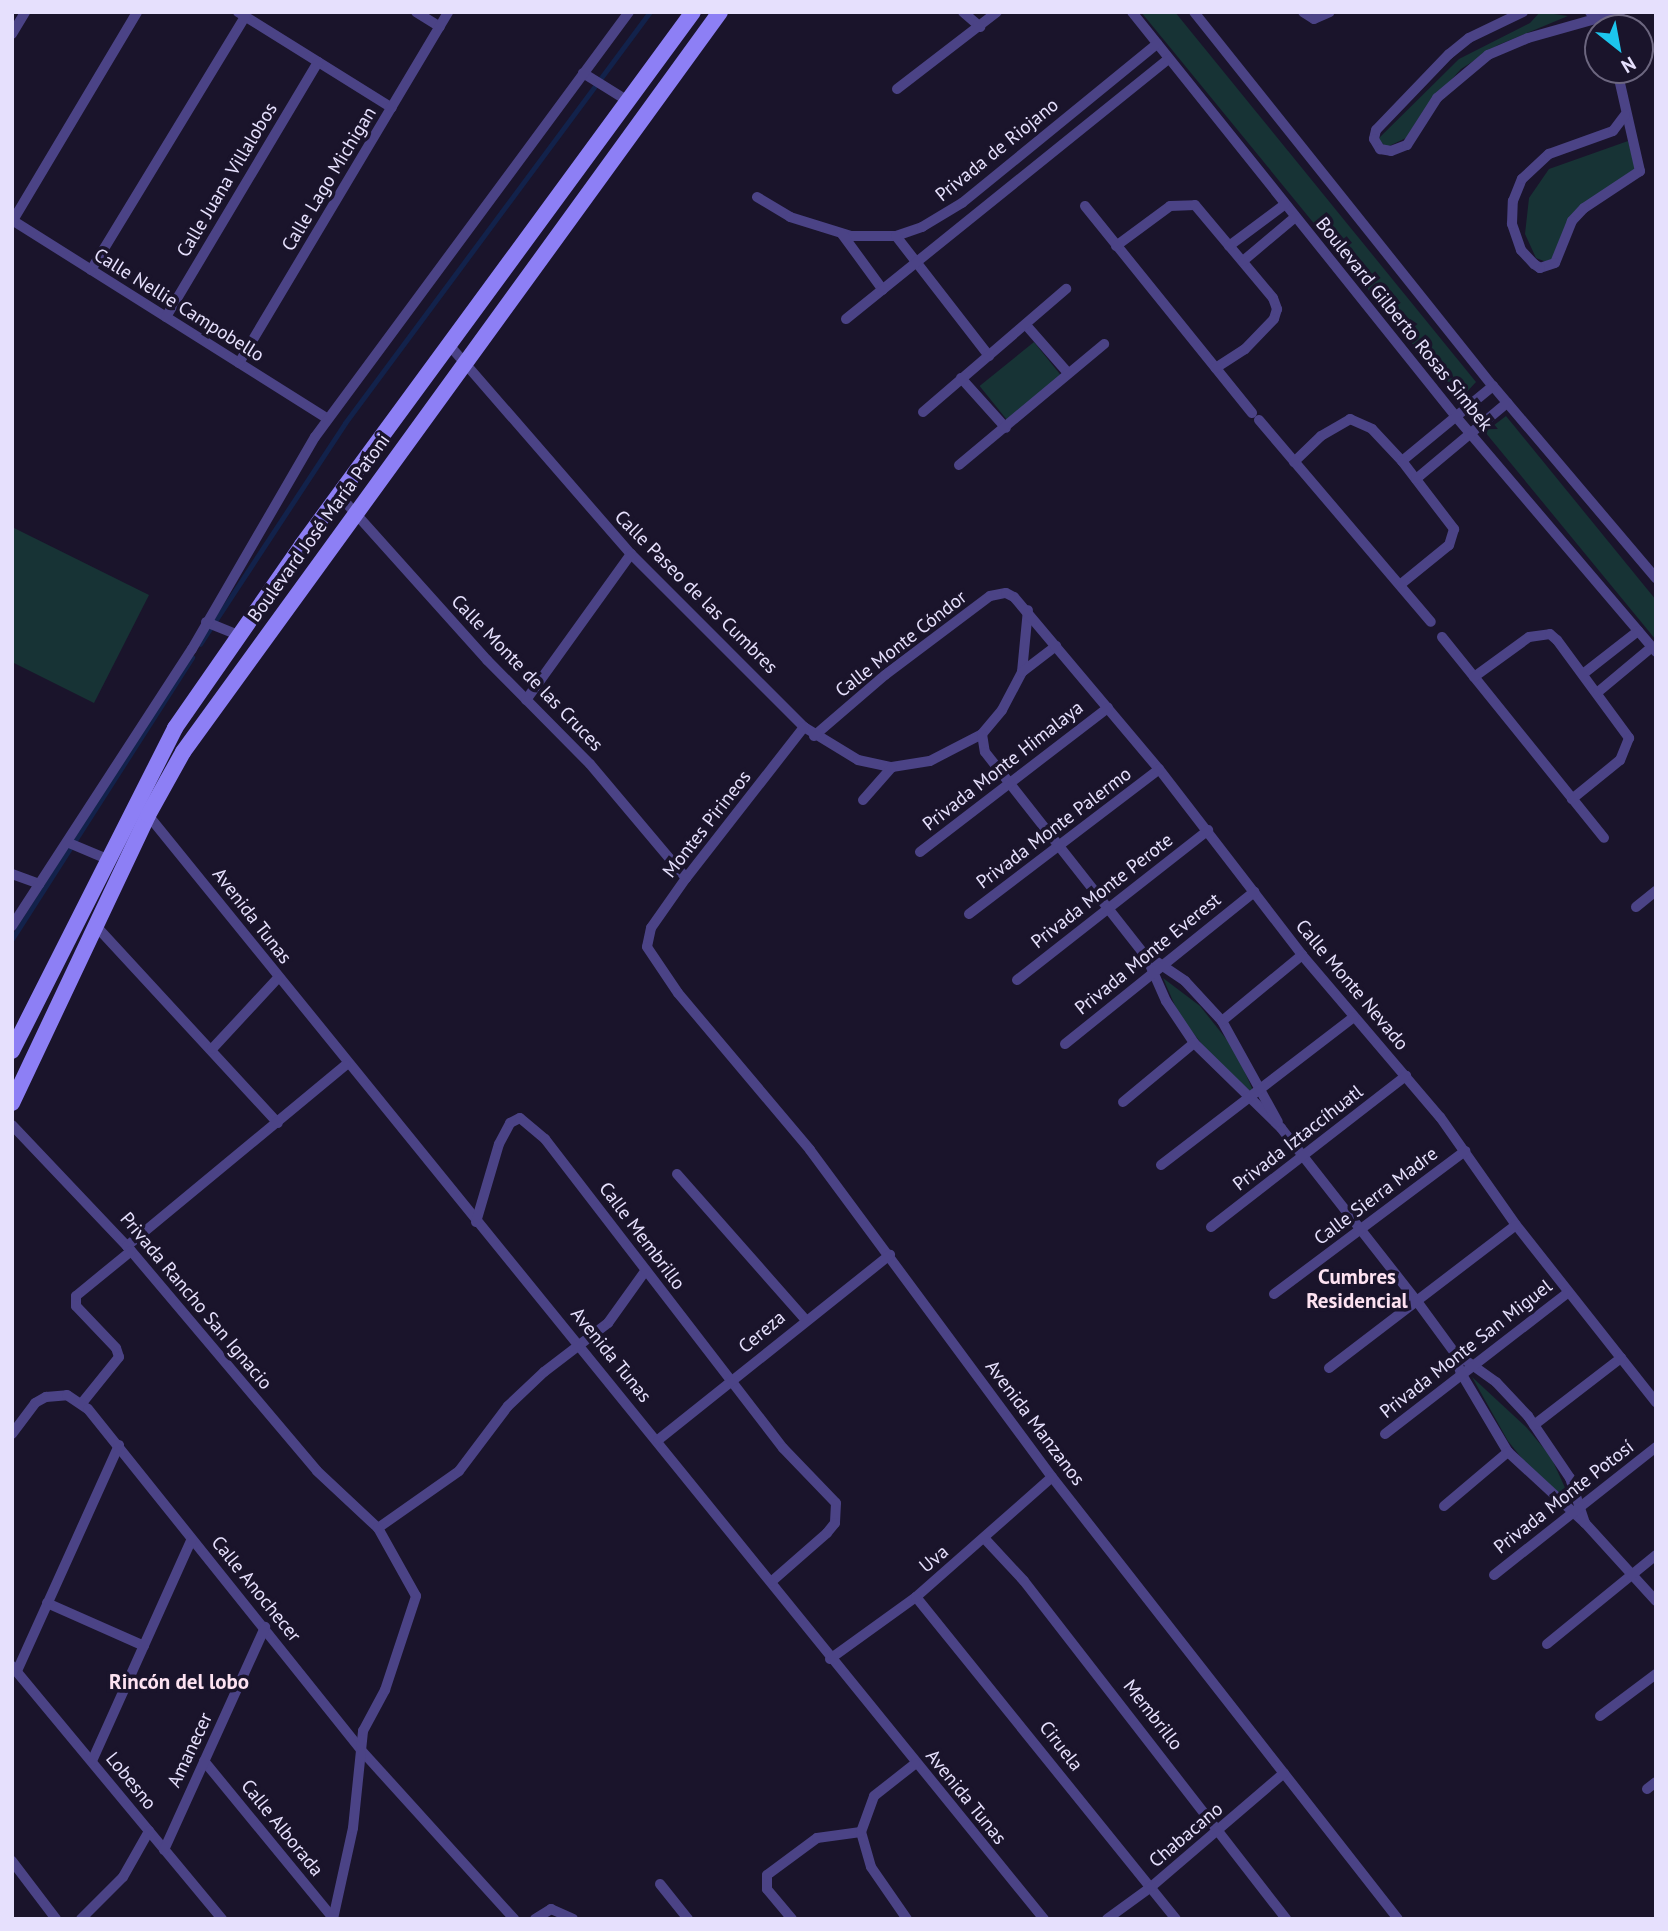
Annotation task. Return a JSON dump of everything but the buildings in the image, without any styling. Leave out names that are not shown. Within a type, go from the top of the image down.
[{"type":"main road","name":"Boulevard José María Patoni","points":[[16,1044],[160,752],[339,495],[693,12]]},
{"type":"main road","name":"Boulevard José María Patoni","points":[[12,1103],[148,815],[211,712],[720,12]]},
{"type":"main road","points":[[16,1044],[39,1047]]},
{"type":"street","points":[[12,34],[25,12]]},
{"type":"street","points":[[13,221],[137,12]]},
{"type":"street","points":[[416,12],[440,27]]},
{"type":"street","name":"Calle Lago Michigan","points":[[239,363],[448,12]]},
{"type":"street","points":[[12,926],[39,884],[70,844],[328,419],[588,76],[629,12]]},
{"type":"street","points":[[963,12],[980,27]]},
{"type":"street","points":[[897,89],[997,12]]},
{"type":"street","name":"Boulevard Gilberto Rosas Simbek","points":[[1132,12],[1294,218],[1457,418],[1654,649]]},
{"type":"street","name":"Boulevard Gilberto Rosas Simbek","points":[[1194,12],[1493,386],[1656,578]]},
{"type":"street","points":[[1303,12],[1314,19],[1330,12]]},
{"type":"street","points":[[1523,12],[1469,38],[1449,54],[1376,130],[1374,139],[1380,149],[1391,151],[1407,145],[1437,98],[1488,55],[1528,38],[1584,27]]},
{"type":"street","points":[[91,270],[242,14],[392,108]]},
{"type":"street","name":"Privada de Riojano","points":[[757,197],[790,217],[842,234],[896,236],[946,215],[1157,44]]},
{"type":"street","name":"Privada de Riojano","points":[[846,319],[1168,59]]},
{"type":"street","name":"Calle Juana Villalobos","points":[[166,317],[318,62]]},
{"type":"street","points":[[588,76],[628,101]]},
{"type":"street","points":[[1619,84],[1640,171],[1584,208],[1572,221],[1555,263],[1540,268],[1521,250],[1512,224],[1513,201],[1522,179],[1549,154],[1613,131],[1625,115]]},
{"type":"street","points":[[1096,92],[1107,107]]},
{"type":"street","points":[[1018,156],[1031,171]]},
{"type":"street","points":[[1116,246],[1170,205],[1184,203],[1195,205],[1243,261],[1277,309],[1263,332],[1216,368]]},
{"type":"street","points":[[1229,246],[1284,205]]},
{"type":"street","points":[[1085,206],[1255,416],[1431,622]]},
{"type":"street","points":[[1243,261],[1294,218]]},
{"type":"street","name":"Calle Nellie Campobello","points":[[13,221],[328,419]]},
{"type":"street","points":[[842,234],[883,290]]},
{"type":"street","points":[[896,236],[915,265],[989,356]]},
{"type":"street","points":[[923,412],[1066,289]]},
{"type":"street","points":[[1026,325],[1068,373]]},
{"type":"street","points":[[959,465],[1104,344]]},
{"type":"street","name":"Calle Paseo de las Cumbres","points":[[450,346],[631,554],[803,727],[858,760],[892,766],[930,761],[967,745],[982,734],[1002,710],[1022,672],[1028,610]]},
{"type":"street","points":[[961,379],[1006,428]]},
{"type":"street","points":[[1402,461],[1493,386]]},
{"type":"street","points":[[1416,479],[1507,402]]},
{"type":"street","points":[[1294,462],[1321,436],[1350,419],[1372,429],[1402,461],[1450,519],[1454,536],[1401,584]]},
{"type":"street","name":"Calle Monte de las Cruces","points":[[339,495],[526,700],[616,792],[686,878]]},
{"type":"street","points":[[526,700],[631,554]]},
{"type":"street","name":"Calle Monte Cóndor","points":[[814,736],[982,602],[998,594],[1013,597]]},
{"type":"street","name":"Calle Monte Nevado","points":[[1013,597],[1028,610],[1160,769],[1303,955],[1406,1076],[1465,1151],[1516,1225],[1656,1402]]},
{"type":"street","points":[[207,622],[239,635]]},
{"type":"street","points":[[1583,674],[1638,631]]},
{"type":"street","points":[[1474,677],[1517,643],[1539,634],[1557,640],[1622,726],[1629,748],[1572,799]]},
{"type":"street","points":[[1442,637],[1604,838]]},
{"type":"street","points":[[1022,672],[1056,646]]},
{"type":"street","points":[[1598,692],[1654,649]]},
{"type":"street","name":"Privada Monte Himalaya","points":[[920,852],[1108,708]]},
{"type":"street","name":"Montes Pirineos","points":[[647,947],[651,928],[686,878],[803,727]]},
{"type":"street","points":[[982,734],[985,752],[1157,968],[1194,1043],[1281,1128],[1416,1300],[1454,1352],[1461,1373],[1508,1451],[1577,1511],[1656,1601]]},
{"type":"street","points":[[967,745],[985,752]]},
{"type":"street","points":[[863,800],[892,766]]},
{"type":"street","name":"Privada Monte Palermo","points":[[969,914],[1160,769]]},
{"type":"street","name":"Avenida Tunas","points":[[148,815],[346,1065],[659,1440],[830,1659],[1044,1919]]},
{"type":"street","name":"Privada Monte Perote","points":[[1017,980],[1208,830]]},
{"type":"street","points":[[70,844],[107,859]]},
{"type":"street","points":[[12,874],[39,884]]},
{"type":"street","points":[[1636,907],[1656,891]]},
{"type":"street","name":"Privada Monte Everest","points":[[1065,1044],[1254,892]]},
{"type":"street","points":[[96,926],[278,1123]]},
{"type":"street","name":"Avenida Manzanos","points":[[647,947],[678,993],[810,1150],[1052,1477],[1398,1919]]},
{"type":"street","points":[[1222,1021],[1303,955]]},
{"type":"street","points":[[1157,968],[1185,981],[1222,1021],[1263,1090],[1281,1128]]},
{"type":"street","points":[[212,1049],[278,978]]},
{"type":"street","points":[[1161,1165],[1250,1100],[1354,1017]]},
{"type":"street","points":[[1123,1102],[1194,1043]]},
{"type":"street","points":[[12,1434],[29,1411],[57,1395],[82,1403],[119,1357],[116,1348],[76,1306],[76,1296],[346,1065]]},
{"type":"street","name":"Privada Iztaccíhuatl","points":[[1211,1227],[1406,1076]]},
{"type":"street","name":"Calle Membrillo","points":[[475,1222],[502,1136],[510,1123],[520,1118],[545,1139],[732,1379]]},
{"type":"street","name":"Privada Rancho San Ignacio","points":[[12,1125],[129,1248],[349,1504],[378,1528]]},
{"type":"street","name":"Calle Sierra Madre","points":[[1274,1294],[1465,1151]]},
{"type":"street","points":[[677,1174],[805,1320]]},
{"type":"street","points":[[1329,1368],[1516,1225]]},
{"type":"street","name":"Cereza","points":[[659,1440],[805,1320],[890,1255]]},
{"type":"street","points":[[333,1918],[353,1828],[363,1731],[385,1690],[416,1596],[378,1528],[459,1471],[508,1406],[614,1317],[646,1270]]},
{"type":"street","name":"Privada Monte San Miguel","points":[[1385,1434],[1569,1292]]},
{"type":"street","points":[[1454,1352],[1474,1364],[1534,1425],[1570,1478],[1577,1511]]},
{"type":"street","points":[[1534,1425],[1621,1358]]},
{"type":"street","points":[[732,1379],[778,1443],[836,1503],[835,1522],[827,1533],[771,1582]]},
{"type":"street","name":"Calle Anochecer","points":[[82,1403],[119,1445],[361,1750],[514,1919]]},
{"type":"street","points":[[15,1668],[119,1445]]},
{"type":"street","name":"Privada Monte Potosí","points":[[1494,1575],[1656,1447]]},
{"type":"street","points":[[1444,1506],[1508,1451]]},
{"type":"street","name":"Uva","points":[[830,1659],[916,1597],[985,1539],[1052,1477]]},
{"type":"street","points":[[92,1761],[192,1539]]},
{"type":"street","name":"Membrillo","points":[[985,1539],[1024,1581],[1286,1919]]},
{"type":"street","points":[[1547,1644],[1656,1555]]},
{"type":"street","name":"Ciruela","points":[[916,1597],[1176,1919]]},
{"type":"street","points":[[47,1604],[144,1646]]},
{"type":"street","name":"Amanecer","points":[[164,1850],[265,1627]]},
{"type":"street","name":"Lobesno","points":[[15,1668],[222,1919]]},
{"type":"street","points":[[1600,1716],[1656,1674]]},
{"type":"street","name":"Calle Alborada","points":[[204,1761],[333,1918]]},
{"type":"street","points":[[907,1919],[871,1867],[861,1832],[874,1796],[916,1763]]},
{"type":"street","name":"Chabacano","points":[[1107,1919],[1151,1887],[1284,1773]]},
{"type":"street","points":[[81,1919],[123,1877],[149,1831]]},
{"type":"street","points":[[792,1919],[767,1889],[766,1875],[811,1841],[861,1832]]},
{"type":"street","points":[[12,1861],[56,1919]]},
{"type":"street","points":[[660,1884],[688,1919]]},
{"type":"street","points":[[535,1919],[551,1909],[573,1919]]},
{"type":"green space","points":[[1141,12],[1175,12],[1476,382],[1463,396],[1429,364]]},
{"type":"green space","points":[[1540,12],[1568,16],[1498,45],[1461,69],[1423,111],[1406,138],[1387,147],[1377,140],[1459,59],[1530,23]]},
{"type":"green space","points":[[1628,141],[1637,174],[1569,218],[1560,252],[1549,263],[1536,258],[1525,234],[1529,198],[1549,169]]},
{"type":"green space","points":[[1034,342],[1061,375],[1007,419],[980,386]]},
{"type":"green space","points":[[1506,416],[1656,600],[1656,640],[1485,432]]},
{"type":"green space","points":[[12,527],[149,595],[94,703],[12,662]]},
{"type":"green space","points":[[1163,978],[1200,1006],[1235,1050],[1255,1095],[1216,1062],[1179,1015]]},
{"type":"green space","points":[[1472,1377],[1527,1428],[1551,1457],[1572,1503],[1532,1471],[1508,1441]]},
{"type":"waterway","points":[[200,644],[345,423],[650,12]]},
{"type":"waterway","points":[[12,939],[192,658]]},
{"type":"district","name":"Cumbres Residencial","points":[[1357,1289]]},
{"type":"district","name":"Rincón del lobo","points":[[179,1682]]}]
